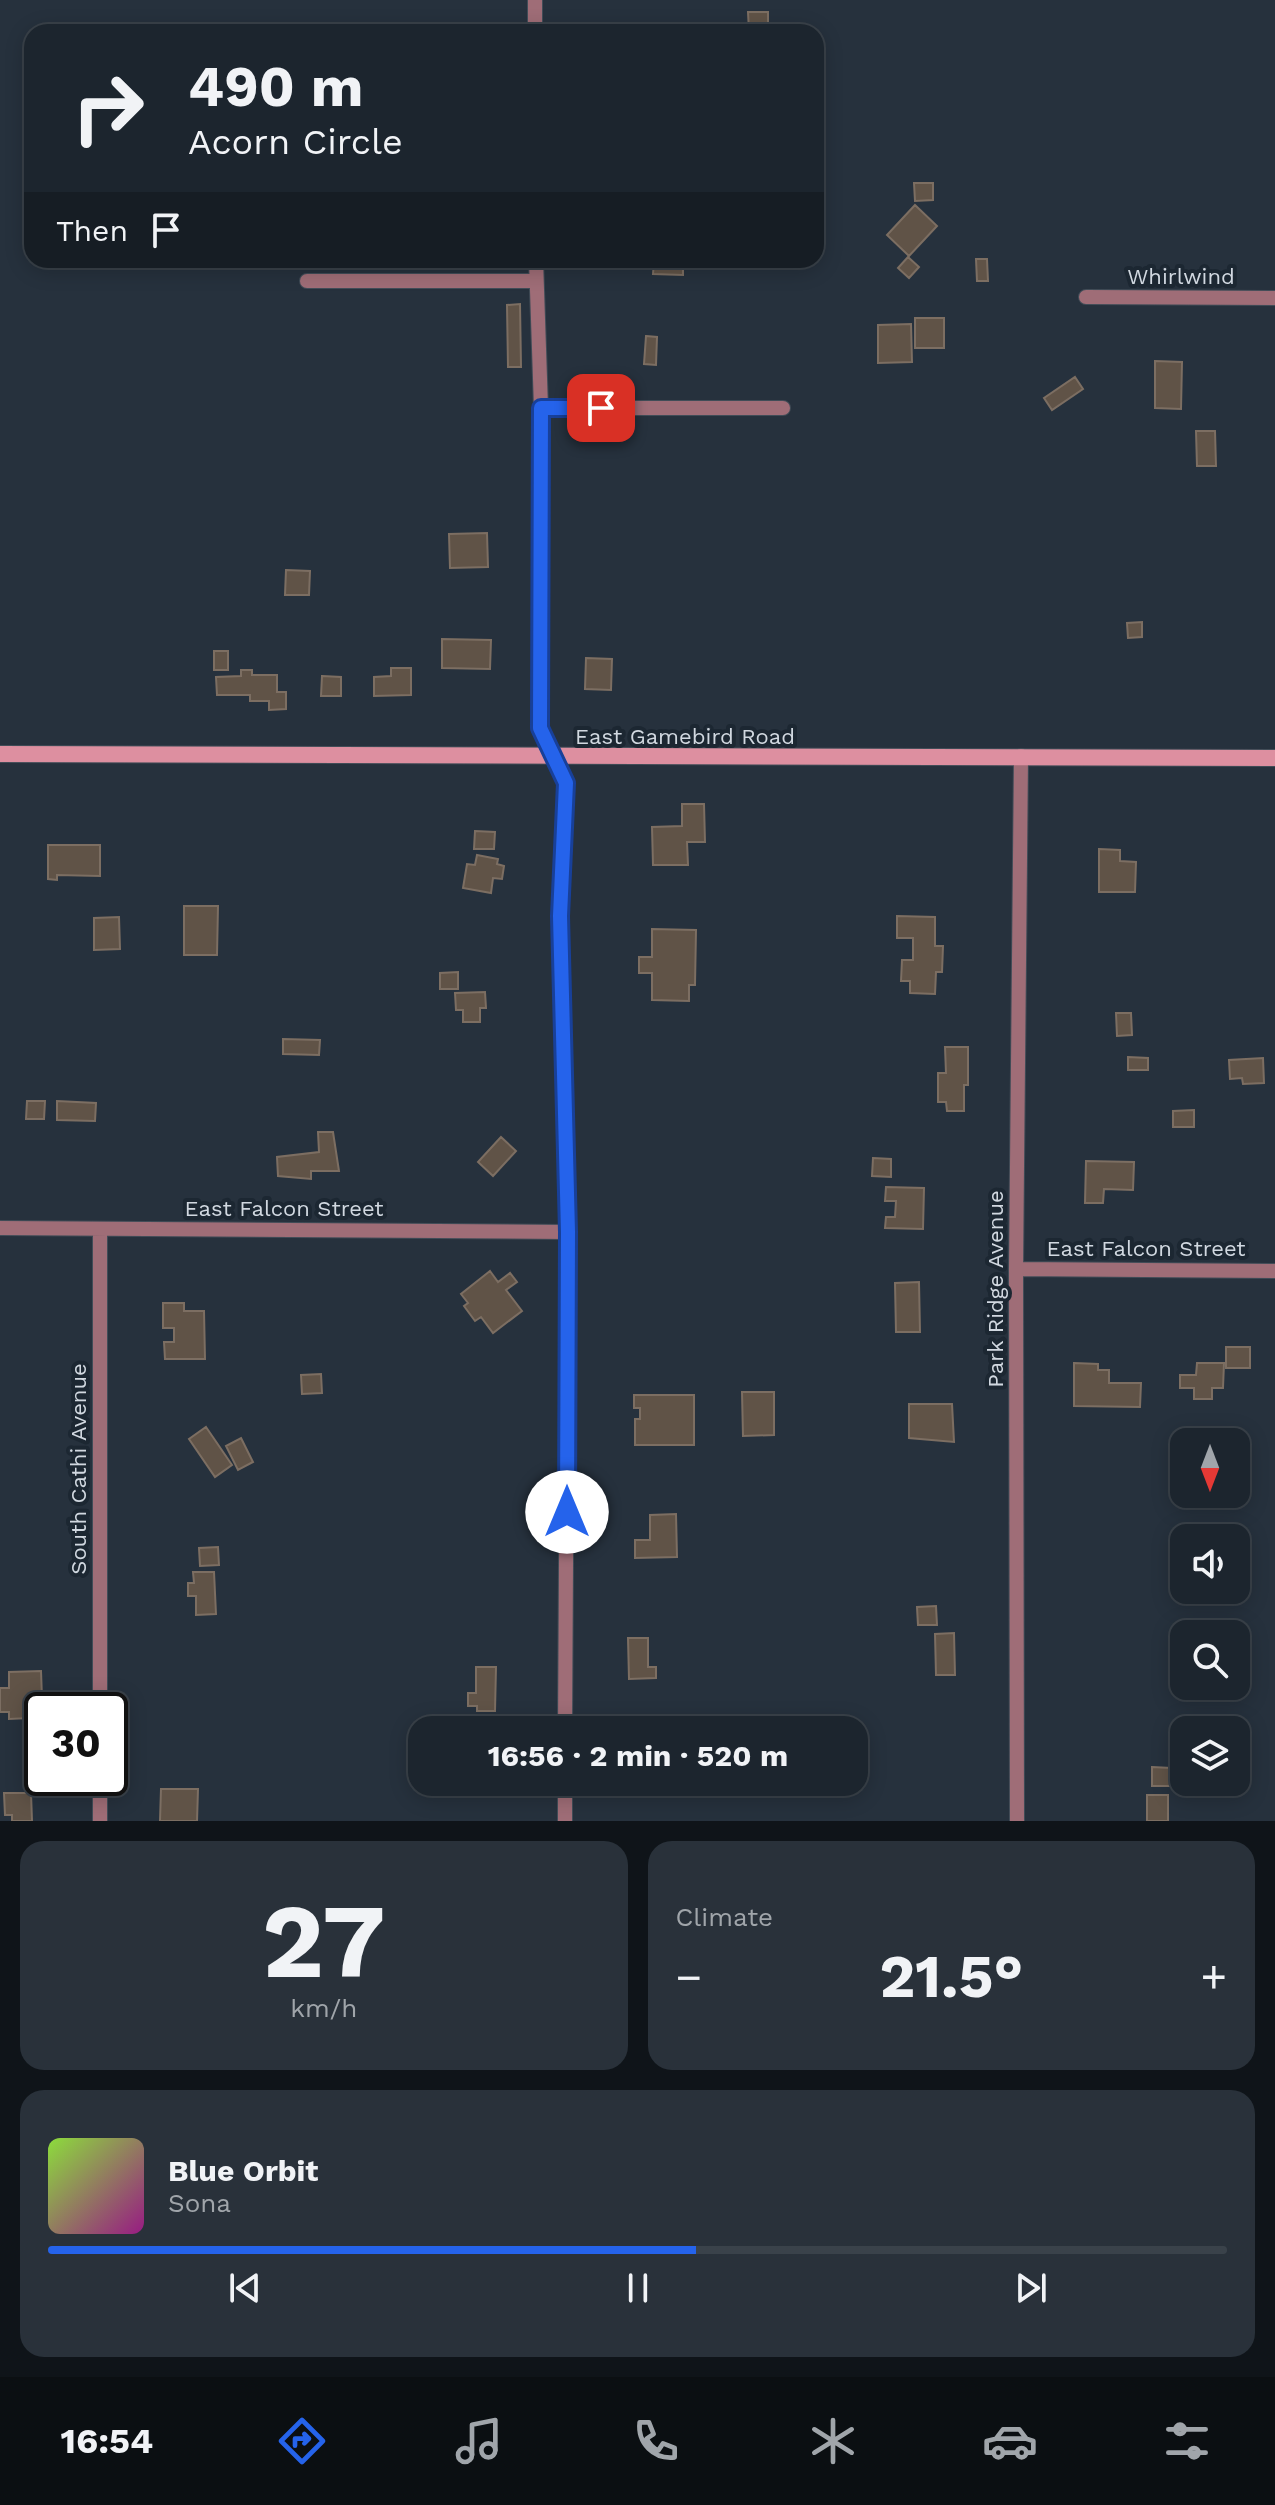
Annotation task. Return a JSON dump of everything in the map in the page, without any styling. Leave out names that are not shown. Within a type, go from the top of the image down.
[{"type":"main road","name":"East Gamebird Road","points":[[0,754],[1275,758]]},
{"type":"street","points":[[535,0],[535,24]]},
{"type":"street","points":[[536,268],[541,408],[540,728],[551,758],[566,783],[560,916],[568,1232],[565,1716]]},
{"type":"street","points":[[307,281],[536,281]]},
{"type":"street","name":"Whirlwind","points":[[1086,297],[1275,298]]},
{"type":"street","points":[[541,408],[783,408]]},
{"type":"street","name":"Park Ridge Avenue","points":[[1017,1821],[1016,1269],[1021,756]]},
{"type":"street","name":"East Falcon Street","points":[[0,1228],[568,1232]]},
{"type":"street","name":"South Cathi Avenue","points":[[100,1229],[100,1692]]},
{"type":"street","name":"East Falcon Street","points":[[1016,1269],[1275,1271]]},
{"type":"street","points":[[100,1796],[100,1821]]},
{"type":"street","points":[[565,1796],[565,1821]]},
{"type":"building","points":[[748,12],[768,12],[768,24],[749,24]]},
{"type":"building","points":[[914,183],[933,183],[933,200],[915,201]]},
{"type":"building","points":[[915,205],[937,226],[909,256],[887,235]]},
{"type":"building","points":[[908,257],[919,267],[909,278],[898,268]]},
{"type":"building","points":[[976,259],[987,259],[988,281],[977,281]]},
{"type":"building","points":[[653,268],[683,268],[683,275],[653,274]]},
{"type":"building","points":[[520,304],[521,367],[508,367],[507,305]]},
{"type":"building","points":[[915,318],[944,318],[944,348],[915,348]]},
{"type":"building","points":[[911,324],[912,362],[878,363],[878,325]]},
{"type":"building","points":[[646,336],[657,337],[656,365],[644,364]]},
{"type":"building","points":[[1155,361],[1182,362],[1181,409],[1155,408]]},
{"type":"building","points":[[1075,377],[1083,389],[1052,410],[1044,398]]},
{"type":"building","points":[[1196,431],[1215,431],[1216,466],[1197,466]]},
{"type":"building","points":[[487,533],[488,567],[450,568],[449,534]]},
{"type":"building","points":[[286,570],[310,571],[309,595],[285,595]]},
{"type":"building","points":[[1142,622],[1142,637],[1128,638],[1127,623]]},
{"type":"building","points":[[442,639],[491,640],[490,669],[442,668]]},
{"type":"building","points":[[214,651],[228,651],[228,670],[214,670]]},
{"type":"building","points":[[586,658],[612,659],[611,690],[585,689]]},
{"type":"building","points":[[391,668],[411,668],[411,695],[374,696],[374,677],[391,676]]},
{"type":"building","points":[[241,670],[252,670],[252,675],[277,675],[277,692],[286,692],[286,709],[269,710],[269,701],[250,701],[250,695],[217,695],[216,677],[241,676]]},
{"type":"building","points":[[322,676],[341,677],[341,696],[321,696]]},
{"type":"building","points":[[682,804],[704,804],[705,842],[687,842],[688,865],[653,865],[652,827],[682,826]]},
{"type":"building","points":[[475,831],[495,832],[494,849],[474,849]]},
{"type":"building","points":[[48,845],[100,845],[100,876],[57,875],[57,880],[48,879]]},
{"type":"building","points":[[1099,849],[1120,850],[1120,861],[1136,862],[1135,892],[1099,892]]},
{"type":"building","points":[[477,855],[498,859],[497,864],[504,866],[502,879],[493,878],[491,893],[463,888],[467,864],[475,865]]},
{"type":"building","points":[[184,906],[218,906],[217,955],[184,955]]},
{"type":"building","points":[[897,916],[935,917],[935,946],[943,946],[942,972],[936,972],[935,994],[910,993],[910,981],[901,981],[902,960],[913,960],[913,938],[897,938]]},
{"type":"building","points":[[119,917],[120,949],[94,950],[94,918]]},
{"type":"building","points":[[652,929],[696,930],[695,985],[689,985],[689,1001],[652,1000],[652,973],[639,973],[639,957],[652,957]]},
{"type":"building","points":[[458,972],[458,989],[440,989],[440,973]]},
{"type":"building","points":[[485,992],[486,1008],[480,1008],[480,1022],[463,1022],[463,1010],[456,1010],[455,993]]},
{"type":"building","points":[[1116,1013],[1131,1013],[1132,1035],[1117,1036]]},
{"type":"building","points":[[283,1039],[320,1040],[319,1055],[283,1054]]},
{"type":"building","points":[[945,1047],[968,1047],[964,1111],[947,1111],[946,1102],[938,1102],[938,1073],[946,1073]]},
{"type":"building","points":[[1128,1057],[1148,1058],[1148,1070],[1128,1070]]},
{"type":"building","points":[[1263,1058],[1264,1083],[1243,1084],[1242,1078],[1230,1079],[1229,1060]]},
{"type":"building","points":[[27,1101],[45,1101],[44,1119],[26,1119]]},
{"type":"building","points":[[57,1101],[96,1103],[95,1121],[57,1120]]},
{"type":"building","points":[[1194,1110],[1194,1127],[1173,1127],[1173,1111]]},
{"type":"building","points":[[318,1132],[333,1132],[339,1171],[311,1171],[311,1179],[278,1176],[277,1157],[319,1152]]},
{"type":"building","points":[[501,1137],[516,1151],[493,1176],[478,1162]]},
{"type":"building","points":[[873,1158],[891,1159],[891,1177],[872,1176]]},
{"type":"building","points":[[1086,1161],[1134,1162],[1133,1190],[1104,1189],[1103,1203],[1085,1203]]},
{"type":"building","points":[[886,1187],[924,1188],[923,1229],[885,1228],[886,1217],[895,1217],[896,1201],[885,1201]]},
{"type":"building","points":[[490,1271],[498,1282],[510,1273],[517,1282],[506,1290],[522,1311],[493,1333],[481,1317],[475,1321],[464,1306],[468,1303],[461,1294]]},
{"type":"building","points":[[919,1282],[920,1332],[896,1332],[895,1283]]},
{"type":"building","points":[[163,1303],[184,1303],[184,1311],[204,1311],[205,1359],[165,1359],[164,1342],[174,1342],[174,1328],[163,1328]]},
{"type":"building","points":[[1226,1347],[1250,1347],[1250,1368],[1226,1368]]},
{"type":"building","points":[[1074,1363],[1098,1364],[1098,1370],[1109,1370],[1109,1383],[1141,1383],[1140,1407],[1074,1406]]},
{"type":"building","points":[[1197,1363],[1224,1363],[1223,1388],[1212,1388],[1212,1399],[1194,1399],[1194,1388],[1180,1388],[1180,1375],[1196,1375]]},
{"type":"building","points":[[321,1374],[322,1393],[302,1394],[301,1375]]},
{"type":"building","points":[[742,1392],[774,1392],[774,1435],[743,1436]]},
{"type":"building","points":[[634,1395],[694,1395],[694,1445],[635,1445],[635,1419],[640,1419],[640,1408],[634,1408]]},
{"type":"building","points":[[909,1404],[952,1404],[954,1442],[909,1438]]},
{"type":"building","points":[[206,1427],[232,1465],[215,1477],[189,1439]]},
{"type":"building","points":[[241,1438],[253,1462],[238,1470],[226,1446]]},
{"type":"building","points":[[676,1514],[677,1557],[635,1558],[635,1540],[650,1540],[650,1515]]},
{"type":"building","points":[[218,1547],[219,1565],[200,1566],[199,1548]]},
{"type":"building","points":[[193,1572],[214,1572],[216,1614],[196,1615],[196,1596],[188,1596],[188,1583],[194,1583]]},
{"type":"building","points":[[936,1606],[937,1625],[918,1625],[917,1607]]},
{"type":"building","points":[[954,1633],[955,1675],[936,1675],[935,1634]]},
{"type":"building","points":[[628,1638],[648,1638],[648,1667],[656,1667],[656,1678],[629,1679]]},
{"type":"building","points":[[476,1667],[496,1667],[495,1711],[477,1711],[477,1706],[468,1706],[468,1693],[476,1693]]},
{"type":"building","points":[[41,1671],[42,1692],[24,1692],[24,1718],[9,1719],[9,1712],[0,1712],[0,1688],[9,1688],[9,1672]]},
{"type":"building","points":[[1152,1767],[1170,1768],[1170,1786],[1152,1786]]},
{"type":"building","points":[[161,1789],[198,1789],[197,1821],[160,1821]]},
{"type":"building","points":[[4,1793],[31,1796],[32,1821],[12,1821],[12,1815],[5,1815]]},
{"type":"building","points":[[1147,1795],[1168,1795],[1168,1821],[1147,1821]]},
{"type":"route","points":[[567,1512],[568,1232],[560,916],[566,783],[551,758],[540,728],[541,408],[601,408]]}]
